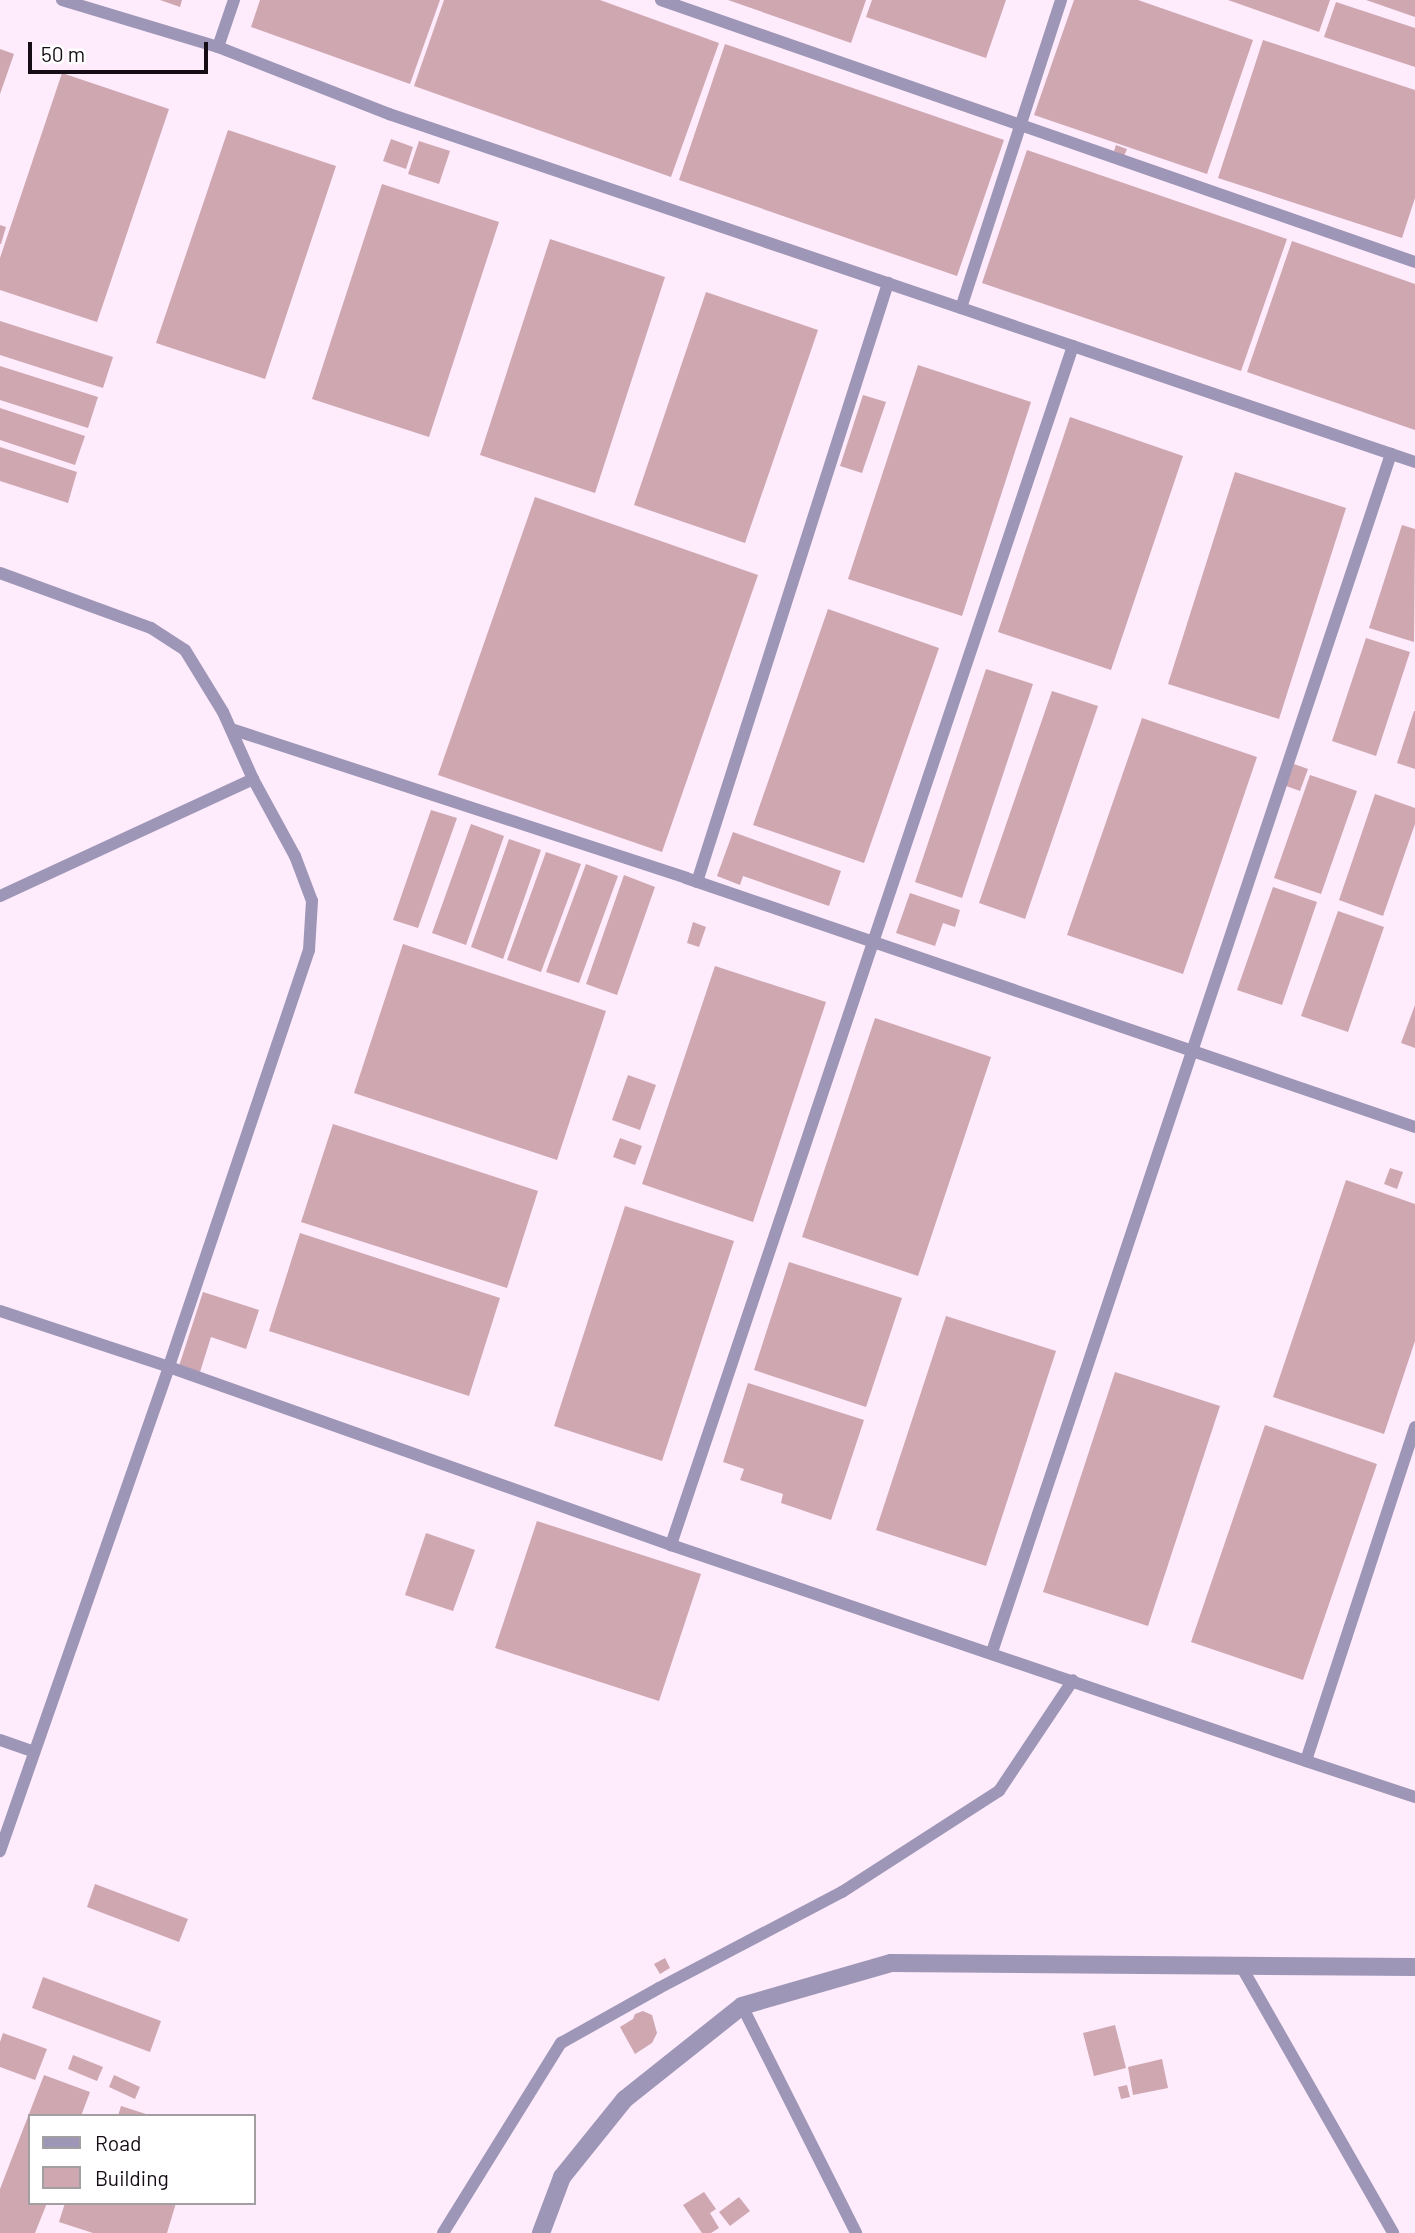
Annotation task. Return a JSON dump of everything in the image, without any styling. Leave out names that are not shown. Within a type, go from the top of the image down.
[{"type":"street","points":[[541,2233],[562,2177],[625,2099],[742,2006],[891,1963],[1415,1967]]},
{"type":"lane","points":[[62,0],[218,47],[389,114],[1415,462]]},
{"type":"lane","points":[[218,47],[234,0]]},
{"type":"lane","points":[[661,0],[1415,262]]},
{"type":"lane","points":[[961,307],[1062,0]]},
{"type":"lane","points":[[696,882],[888,283]]},
{"type":"lane","points":[[671,1545],[1073,346]]},
{"type":"lane","points":[[992,1652],[1391,454]]},
{"type":"lane","points":[[0,573],[151,628],[185,650],[231,729],[253,779],[295,856],[312,901],[309,950],[169,1367],[32,1751],[0,1851]]},
{"type":"lane","points":[[231,729],[696,882],[1415,1128]]},
{"type":"lane","points":[[0,896],[253,779]]},
{"type":"lane","points":[[0,1311],[169,1367],[754,1575],[992,1652],[1415,1797]]},
{"type":"lane","points":[[1306,1761],[1415,1427]]},
{"type":"lane","points":[[443,2233],[561,2043],[842,1892],[999,1791],[1073,1680]]},
{"type":"lane","points":[[0,1740],[32,1751]]},
{"type":"lane","points":[[1241,1966],[1394,2233]]},
{"type":"lane","points":[[742,2006],[856,2233]]},
{"type":"building","points":[[160,0],[182,0],[180,7]]},
{"type":"building","points":[[260,0],[440,0],[410,84],[251,27]]},
{"type":"building","points":[[444,0],[600,0],[719,43],[671,177],[414,86]]},
{"type":"building","points":[[728,0],[866,0],[851,43]]},
{"type":"building","points":[[872,0],[1006,0],[986,58],[866,17]]},
{"type":"building","points":[[1074,0],[1138,0],[1253,40],[1207,174],[1034,115]]},
{"type":"building","points":[[1228,0],[1330,0],[1319,32]]},
{"type":"building","points":[[1366,0],[1415,0],[1415,17]]},
{"type":"building","points":[[1336,2],[1415,28],[1415,67],[1324,37]]},
{"type":"building","points":[[1263,40],[1415,90],[1415,198],[1402,238],[1218,178]]},
{"type":"building","points":[[725,44],[1004,140],[957,276],[679,180]]},
{"type":"building","points":[[0,49],[14,54],[0,94]]},
{"type":"building","points":[[62,73],[169,109],[97,322],[0,290],[0,258]]},
{"type":"building","points":[[228,130],[336,166],[265,379],[156,343]]},
{"type":"building","points":[[391,139],[413,147],[406,169],[383,161]]},
{"type":"building","points":[[419,141],[450,151],[439,184],[408,174]]},
{"type":"building","points":[[1116,145],[1127,149],[1124,156],[1114,151]]},
{"type":"building","points":[[1027,150],[1287,239],[1241,371],[982,283]]},
{"type":"building","points":[[382,184],[499,222],[429,437],[312,399]]},
{"type":"building","points":[[0,225],[6,227],[1,244],[0,244]]},
{"type":"building","points":[[550,239],[665,277],[595,493],[480,455]]},
{"type":"building","points":[[1292,241],[1415,284],[1415,430],[1247,372]]},
{"type":"building","points":[[706,292],[818,330],[745,543],[634,505]]},
{"type":"building","points":[[0,321],[113,357],[103,388],[0,355]]},
{"type":"building","points":[[918,365],[1031,402],[962,616],[848,579]]},
{"type":"building","points":[[0,366],[98,397],[88,428],[0,400]]},
{"type":"building","points":[[863,395],[886,402],[862,473],[840,466]]},
{"type":"building","points":[[0,408],[85,436],[75,465],[0,440]]},
{"type":"building","points":[[1070,417],[1183,456],[1111,670],[998,632]]},
{"type":"building","points":[[0,447],[77,472],[68,503],[0,481]]},
{"type":"building","points":[[1235,472],[1346,508],[1279,719],[1168,684]]},
{"type":"building","points":[[535,497],[758,575],[662,852],[438,775]]},
{"type":"building","points":[[1402,525],[1415,529],[1414,642],[1369,628]]},
{"type":"building","points":[[828,609],[939,648],[864,863],[753,825]]},
{"type":"building","points":[[1366,638],[1410,652],[1376,756],[1332,741]]},
{"type":"building","points":[[986,669],[1033,684],[962,898],[915,882]]},
{"type":"building","points":[[1052,691],[1098,706],[1025,919],[979,903]]},
{"type":"building","points":[[1415,711],[1415,769],[1397,763]]},
{"type":"building","points":[[1142,718],[1257,757],[1183,974],[1067,935]]},
{"type":"building","points":[[1294,764],[1308,769],[1300,791],[1286,786]]},
{"type":"building","points":[[1310,775],[1357,791],[1321,894],[1274,878]]},
{"type":"building","points":[[1375,794],[1415,808],[1415,824],[1383,916],[1339,900]]},
{"type":"building","points":[[431,810],[457,818],[418,928],[393,920]]},
{"type":"building","points":[[471,824],[504,836],[466,945],[432,933]]},
{"type":"building","points":[[733,832],[841,871],[829,906],[743,876],[740,885],[717,876]]},
{"type":"building","points":[[509,839],[541,850],[503,959],[471,947]]},
{"type":"building","points":[[546,852],[581,864],[541,972],[507,960]]},
{"type":"building","points":[[586,864],[618,876],[579,983],[546,972]]},
{"type":"building","points":[[624,875],[655,887],[617,995],[586,984]]},
{"type":"building","points":[[1273,887],[1317,902],[1282,1005],[1237,990]]},
{"type":"building","points":[[910,893],[960,910],[955,927],[943,923],[935,946],[896,933]]},
{"type":"building","points":[[1338,911],[1384,927],[1348,1032],[1301,1016]]},
{"type":"building","points":[[693,922],[706,927],[699,947],[687,943]]},
{"type":"building","points":[[403,944],[606,1011],[557,1160],[354,1093]]},
{"type":"building","points":[[715,966],[826,1002],[753,1222],[642,1184]]},
{"type":"building","points":[[1415,1005],[1415,1048],[1401,1043]]},
{"type":"building","points":[[875,1018],[991,1057],[918,1276],[802,1237]]},
{"type":"building","points":[[628,1075],[656,1085],[640,1130],[612,1120]]},
{"type":"building","points":[[333,1124],[538,1191],[507,1288],[301,1222]]},
{"type":"building","points":[[620,1138],[642,1146],[635,1165],[613,1157]]},
{"type":"building","points":[[1390,1168],[1403,1172],[1397,1189],[1384,1184]]},
{"type":"building","points":[[1346,1180],[1415,1204],[1415,1341],[1384,1434],[1273,1397]]},
{"type":"building","points":[[625,1206],[734,1241],[662,1461],[554,1426]]},
{"type":"building","points":[[300,1233],[500,1298],[469,1396],[269,1331]]},
{"type":"building","points":[[789,1262],[902,1298],[866,1407],[754,1370]]},
{"type":"building","points":[[203,1292],[259,1310],[246,1349],[211,1337],[200,1372],[179,1366]]},
{"type":"building","points":[[946,1316],[1056,1351],[986,1566],[876,1530]]},
{"type":"building","points":[[1115,1372],[1220,1406],[1148,1626],[1043,1592]]},
{"type":"building","points":[[748,1383],[864,1420],[831,1520],[781,1503],[783,1494],[740,1480],[744,1469],[723,1462]]},
{"type":"building","points":[[1265,1425],[1377,1464],[1303,1680],[1191,1642]]},
{"type":"building","points":[[537,1521],[701,1574],[659,1701],[495,1648]]},
{"type":"building","points":[[426,1533],[475,1550],[453,1611],[405,1595]]},
{"type":"building","points":[[95,1884],[188,1919],[179,1942],[87,1907]]},
{"type":"building","points":[[665,1958],[670,1968],[660,1974],[654,1964]]},
{"type":"building","points":[[43,1977],[161,2021],[150,2052],[32,2008]]},
{"type":"building","points":[[643,2011],[652,2015],[657,2033],[652,2043],[635,2054],[620,2027],[633,2019],[635,2014]]},
{"type":"building","points":[[1115,2025],[1126,2068],[1094,2076],[1083,2033]]},
{"type":"building","points":[[3,2033],[47,2049],[35,2080],[0,2067],[0,2042]]},
{"type":"building","points":[[73,2055],[103,2067],[97,2081],[68,2069]]},
{"type":"building","points":[[1162,2059],[1168,2088],[1133,2095],[1128,2067]]},
{"type":"building","points":[[44,2075],[90,2092],[82,2114],[29,2114]]},
{"type":"building","points":[[114,2075],[140,2087],[135,2099],[109,2087]]},
{"type":"building","points":[[1127,2085],[1130,2097],[1121,2099],[1118,2087]]},
{"type":"building","points":[[121,2106],[146,2114],[119,2114]]},
{"type":"building","points":[[28,2116],[28,2205],[46,2205],[35,2233],[0,2233],[0,2189]]},
{"type":"building","points":[[704,2192],[716,2209],[710,2213],[719,2228],[711,2233],[702,2233],[683,2205]]},
{"type":"building","points":[[739,2197],[750,2211],[730,2226],[719,2212]]},
{"type":"building","points":[[64,2205],[175,2205],[167,2233],[93,2233],[59,2222]]}]
